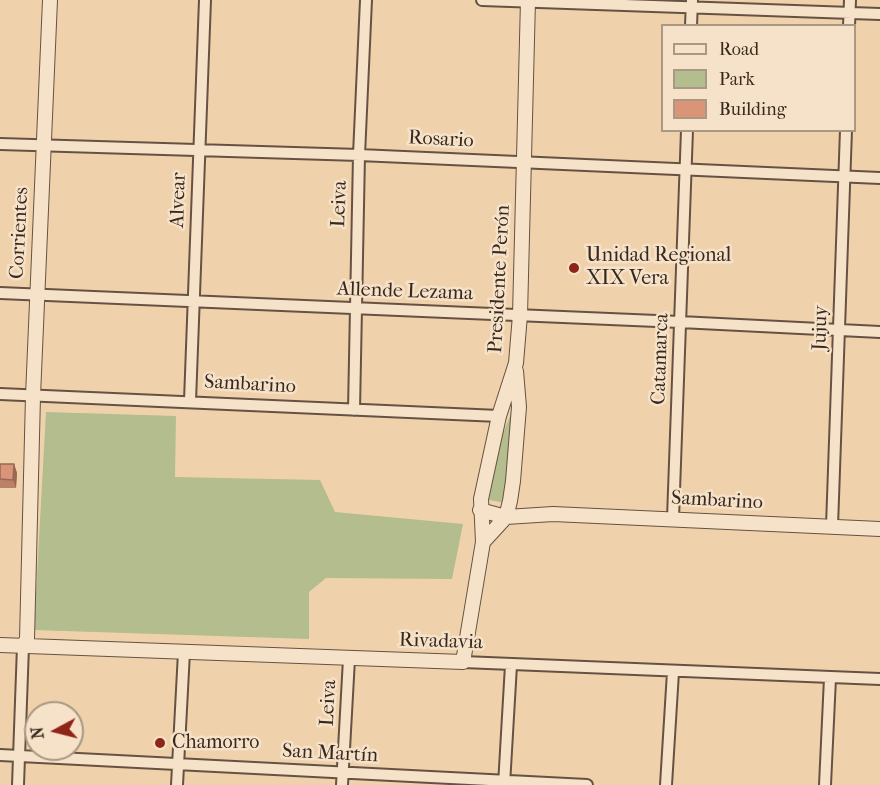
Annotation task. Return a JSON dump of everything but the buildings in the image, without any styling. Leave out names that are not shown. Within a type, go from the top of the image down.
[{"type":"street","name":"Corrientes","points":[[18,785],[23,646],[20,636],[39,146],[42,0]]},
{"type":"street","name":"Corrientes","points":[[39,146],[50,0]]},
{"type":"street","name":"Alvear","points":[[189,401],[205,0]]},
{"type":"street","name":"Leiva","points":[[354,410],[359,154],[366,0]]},
{"type":"street","points":[[482,0],[692,4],[880,14]]},
{"type":"street","points":[[849,24],[850,0]]},
{"type":"street","name":"Presidente Perón","points":[[463,662],[483,542],[480,510],[499,416],[516,363],[520,315],[528,1]]},
{"type":"street","points":[[691,24],[692,4]]},
{"type":"street","name":"Catamarca","points":[[672,518],[687,132]]},
{"type":"street","name":"Jujuy","points":[[832,526],[846,132]]},
{"type":"street","name":"Rosario","points":[[0,144],[359,154],[880,178]]},
{"type":"street","name":"Allende Lezama","points":[[0,293],[880,332]]},
{"type":"street","points":[[483,542],[506,517],[513,481],[519,407],[516,363]]},
{"type":"street","name":"Sambarino","points":[[0,394],[499,416]]},
{"type":"street","name":"Sambarino","points":[[480,510],[506,517],[553,514],[880,529]]},
{"type":"street","name":"Rivadavia","points":[[0,645],[880,679]]},
{"type":"street","points":[[177,785],[184,652]]},
{"type":"street","name":"Leiva","points":[[342,785],[349,659]]},
{"type":"street","points":[[504,783],[510,664]]},
{"type":"street","points":[[666,785],[673,672]]},
{"type":"street","points":[[825,785],[830,678]]},
{"type":"street","name":"San Martín","points":[[0,755],[343,772],[504,783],[587,785]]},
{"type":"green space","points":[[46,412],[176,416],[175,477],[320,480],[335,512],[463,524],[452,579],[326,578],[309,592],[309,639],[34,630]]},
{"type":"green space","points":[[511,414],[514,436],[506,503],[489,500],[499,443]]},
{"type":"place","name":"Unidad Regional XIX Vera","points":[[574,268]]},
{"type":"place","name":"Chamorro","points":[[160,743]]}]
